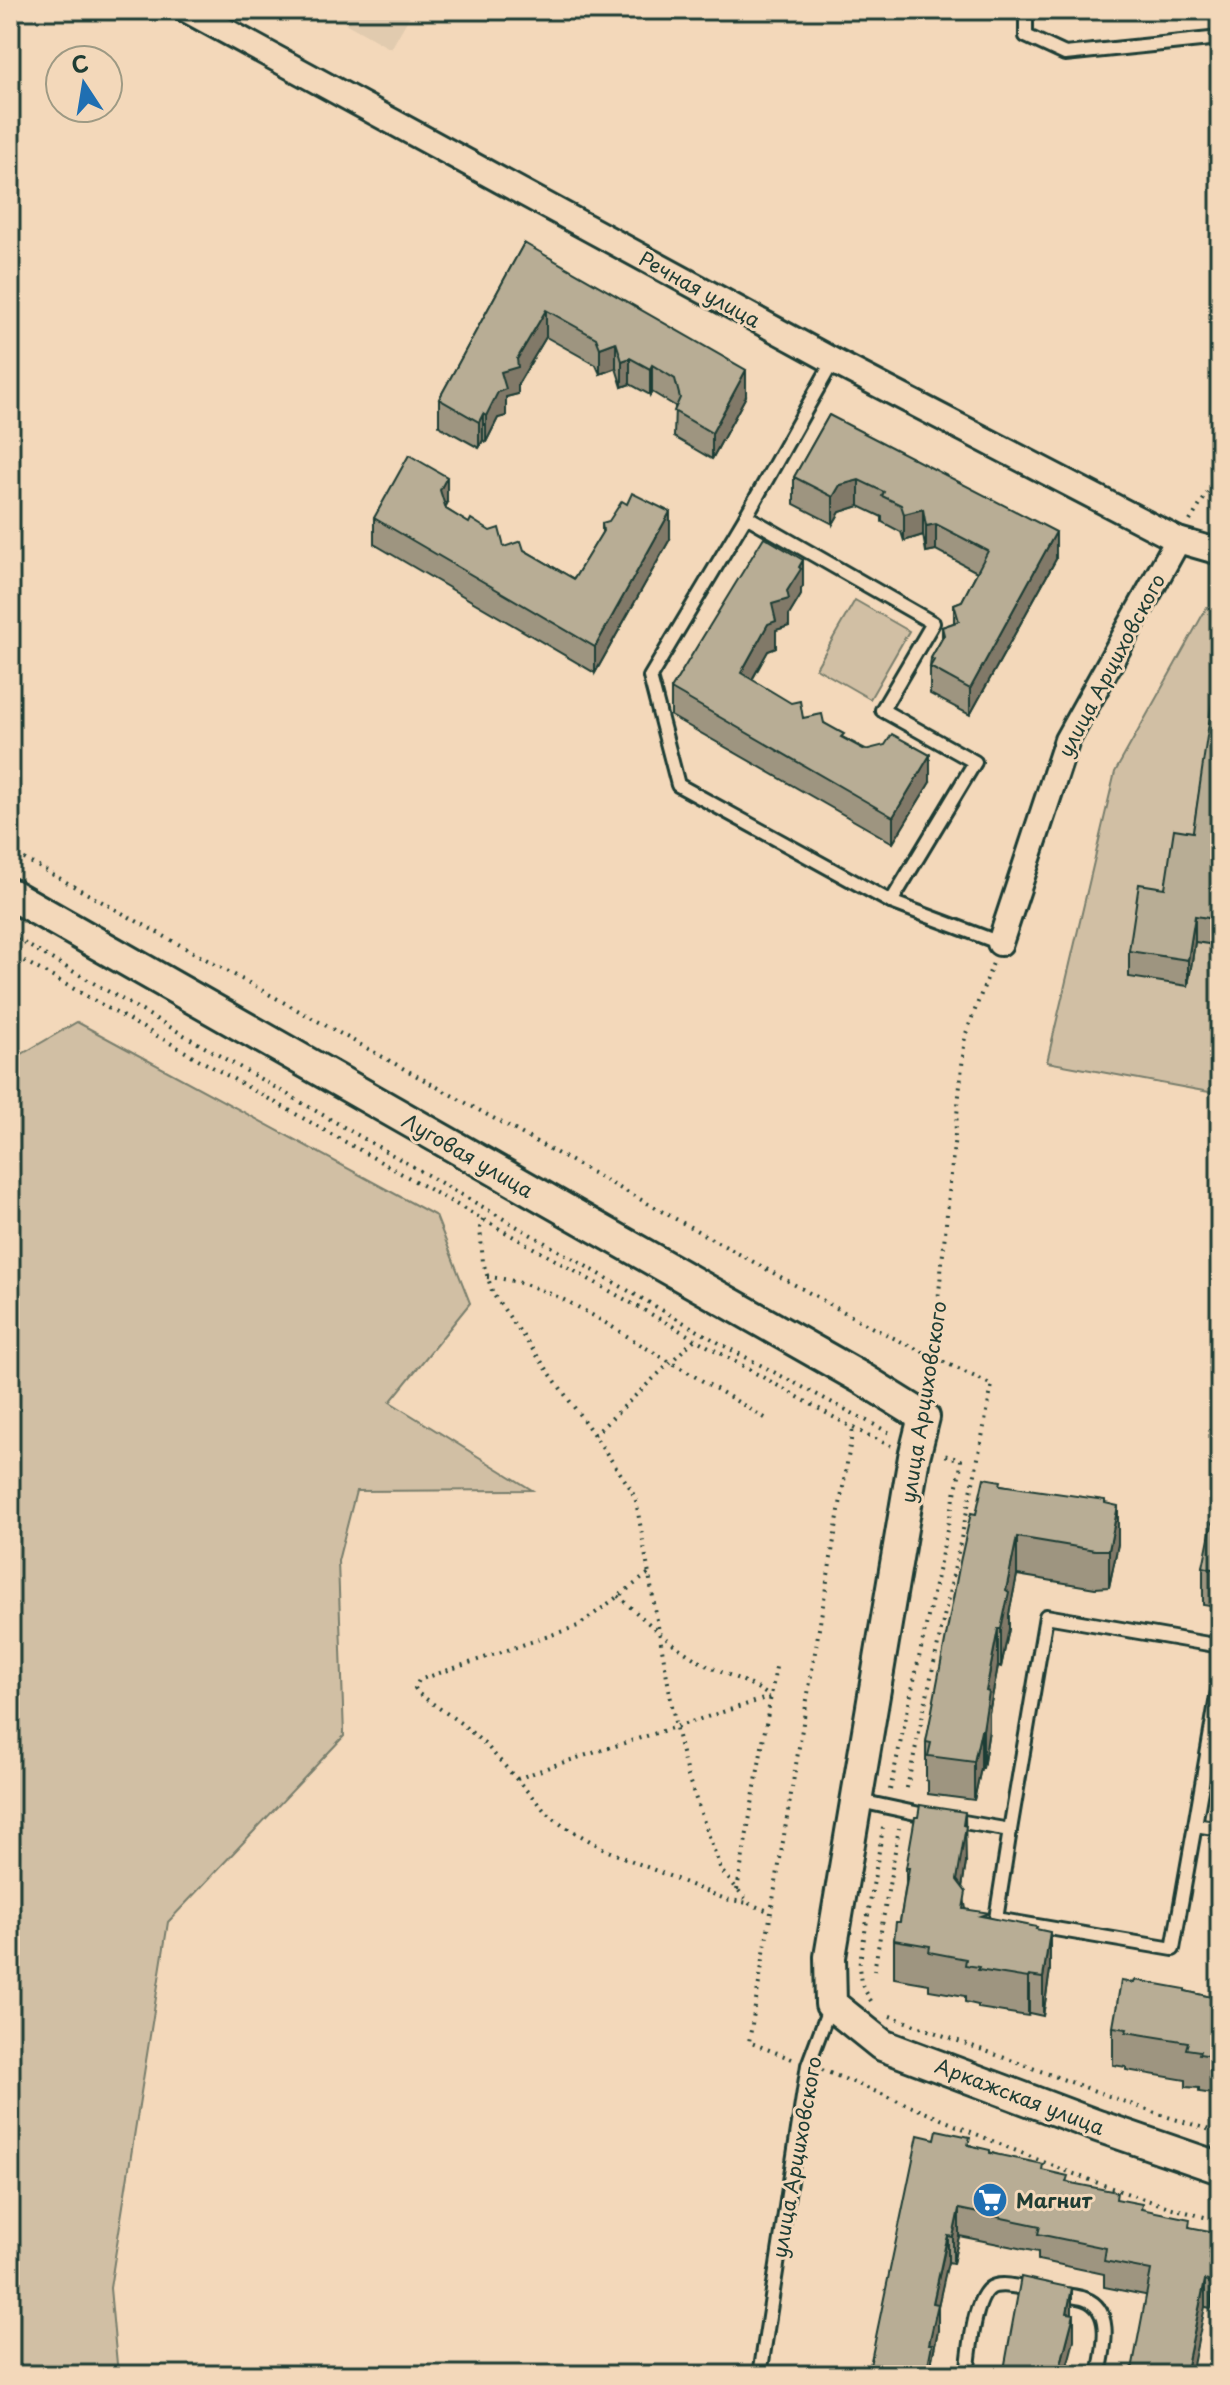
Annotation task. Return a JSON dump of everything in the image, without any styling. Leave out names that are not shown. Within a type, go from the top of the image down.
[{"type":"street","name":"Речная улица","points":[[187,10],[833,361],[1178,540],[1220,552]]},
{"type":"street","name":"улица Арциховского","points":[[1000,943],[1067,740],[1178,540]]},
{"type":"street","name":"Луговая улица","points":[[10,894],[863,1379],[919,1440]]},
{"type":"street","name":"улица Арциховского","points":[[831,2004],[830,1957],[919,1440]]},
{"type":"street","name":"Аркажская улица","points":[[831,2004],[882,2045],[1220,2168]]},
{"type":"lane","points":[[1026,10],[1026,36],[1065,54],[1220,38]]},
{"type":"lane","points":[[833,361],[650,677],[678,785],[891,902],[1000,943]]},
{"type":"lane","points":[[746,516],[933,623],[882,710],[975,762],[891,902]]},
{"type":"lane","points":[[1220,1646],[1046,1616],[996,1919],[1173,1949],[1220,1679]]},
{"type":"lane","points":[[855,1800],[1010,1830]]},
{"type":"lane","points":[[1195,1825],[1220,1829]]},
{"type":"lane","name":"улица Арциховского","points":[[760,2375],[808,2065],[831,2004]]},
{"type":"lane","points":[[967,2375],[981,2296],[992,2286],[1006,2285],[1086,2299],[1092,2303],[1103,2321],[1105,2336],[1099,2375]]},
{"type":"path","points":[[1178,540],[1220,473]]},
{"type":"path","points":[[10,851],[873,1328],[992,1385],[902,1810],[874,1971]]},
{"type":"path","points":[[10,935],[728,1348],[856,1417],[919,1440],[961,1460],[886,1807],[859,1967],[861,1983],[873,2006]]},
{"type":"path","name":"улица Арциховского","points":[[919,1440],[934,1357],[965,1036],[1000,943]]},
{"type":"path","points":[[10,953],[853,1428],[919,1440]]},
{"type":"path","points":[[483,1219],[481,1238],[493,1294],[594,1435],[636,1501],[687,1774],[717,1860],[750,1904]]},
{"type":"path","points":[[487,1277],[522,1283],[554,1296],[770,1421]]},
{"type":"path","points":[[594,1435],[695,1339]]},
{"type":"path","points":[[853,1428],[749,2042],[996,2143],[1126,2192],[1220,2221]]},
{"type":"path","points":[[648,1574],[578,1626],[416,1682],[415,1688],[470,1731],[544,1810],[584,1839],[725,1899],[771,1912]]},
{"type":"path","points":[[618,1596],[659,1631],[707,1665],[759,1688],[770,1697]]},
{"type":"path","points":[[737,1890],[776,1667]]},
{"type":"path","points":[[517,1779],[770,1697]]},
{"type":"path","points":[[883,2011],[1155,2113],[1220,2133]]},
{"type":"shaded area","points":[[322,10],[413,10],[391,49]]},
{"type":"shaded area","points":[[855,600],[909,631],[870,699],[816,668]]},
{"type":"shaded area","points":[[1207,607],[1220,609],[1220,1094],[1047,1062],[1115,772]]},
{"type":"shaded area","points":[[77,1022],[436,1216],[470,1303],[390,1402],[532,1490],[356,1491],[338,1561],[344,1736],[168,1922],[110,2288],[118,2375],[10,2375],[10,1061]]},
{"type":"building","points":[[524,243],[746,370],[712,433],[674,411],[680,398],[675,379],[652,365],[650,369],[630,358],[622,361],[616,342],[600,348],[596,338],[546,310],[517,359],[518,367],[501,372],[506,389],[498,392],[486,416],[483,414],[479,422],[439,399]]},
{"type":"building","points":[[829,415],[1056,532],[970,689],[930,667],[934,660],[931,658],[944,635],[942,627],[959,621],[954,604],[962,601],[988,551],[936,524],[926,526],[923,509],[904,514],[901,505],[882,496],[884,492],[859,480],[840,485],[833,497],[794,477]]},
{"type":"building","points":[[409,455],[447,477],[440,490],[446,509],[490,531],[499,528],[504,547],[521,541],[524,550],[574,579],[603,531],[602,523],[609,521],[622,501],[627,504],[632,493],[670,512],[595,647],[374,518]]},
{"type":"building","points":[[764,537],[803,560],[787,591],[789,599],[772,604],[776,621],[768,624],[741,673],[791,703],[800,701],[803,718],[822,714],[824,723],[865,750],[885,745],[892,734],[930,755],[893,817],[671,689]]},
{"type":"building","points":[[1218,661],[1220,886],[1215,919],[1195,916],[1188,960],[1129,951],[1139,884],[1165,888],[1174,829],[1193,832]]},
{"type":"building","points":[[984,1478],[1001,1481],[1000,1485],[1105,1500],[1105,1503],[1118,1506],[1109,1550],[1017,1537],[1006,1590],[1009,1592],[986,1691],[989,1692],[983,1730],[974,1762],[928,1756],[931,1743],[926,1742],[960,1562],[971,1513],[976,1514]]},
{"type":"building","points":[[1212,1523],[1220,1525],[1220,1573],[1203,1567]]},
{"type":"building","points":[[920,1805],[965,1812],[963,1825],[966,1826],[957,1880],[966,1892],[963,1909],[990,1913],[981,1916],[1050,1932],[1043,1978],[978,1970],[979,1967],[965,1965],[966,1959],[929,1952],[930,1946],[894,1940],[896,1922],[900,1922],[915,1817],[918,1817]]},
{"type":"building","points":[[1217,1846],[1220,1846],[1220,1880],[1214,1864]]},
{"type":"building","points":[[1135,1980],[1220,1999],[1220,2057],[1186,2049],[1188,2042],[1113,2027],[1121,1981],[1134,1983]]},
{"type":"building","points":[[937,2130],[970,2137],[968,2145],[1043,2164],[1042,2170],[1068,2176],[1066,2182],[1117,2192],[1116,2199],[1142,2204],[1141,2209],[1190,2219],[1189,2227],[1215,2232],[1209,2258],[1216,2259],[1211,2282],[1205,2280],[1185,2375],[1131,2375],[1151,2270],[1104,2261],[1106,2248],[1038,2234],[1040,2226],[959,2209],[953,2237],[948,2236],[933,2303],[938,2304],[926,2375],[868,2375],[918,2135],[935,2139]]},
{"type":"building","points":[[1021,2277],[1072,2288],[1067,2313],[1074,2314],[1058,2375],[1003,2375]]},
{"type":"place","name":"Магнит","points":[[990,2200]]}]
